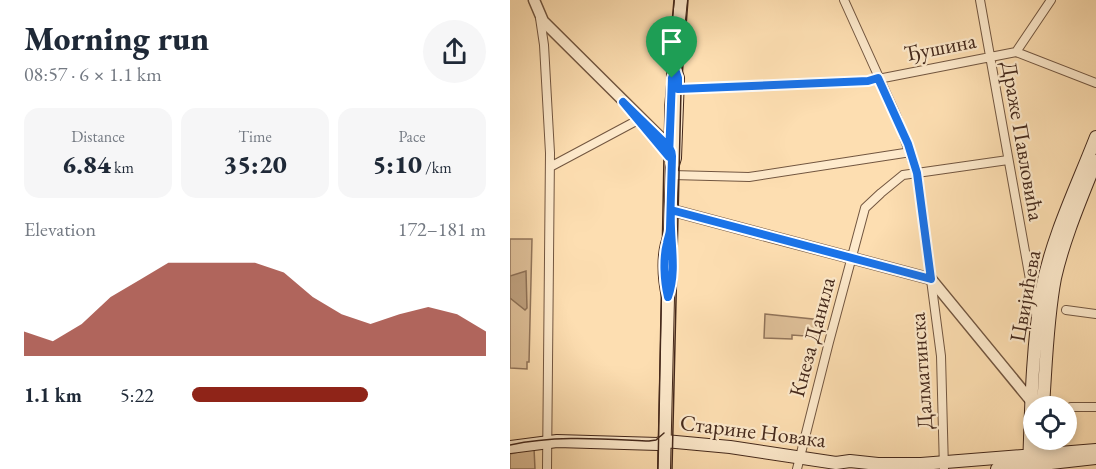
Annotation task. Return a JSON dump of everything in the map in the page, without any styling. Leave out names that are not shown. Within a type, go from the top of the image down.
[{"type":"main road","points":[[664,469],[668,297],[665,286],[666,243],[670,236],[671,210],[672,78],[675,69],[681,0]]},
{"type":"main road","points":[[670,162],[675,158],[678,78],[675,69]]},
{"type":"main road","name":"Цвијићева","points":[[1038,396],[1038,324],[1042,289],[1055,243],[1096,137]]},
{"type":"main road","name":"Цвијићева","points":[[1039,396],[1063,250],[1096,161]]},
{"type":"main road","name":"Старине Новака","points":[[546,438],[658,436],[664,441],[730,447],[798,463],[841,466],[850,461],[944,466],[1034,463]]},
{"type":"main road","points":[[510,440],[546,438]]},
{"type":"main road","points":[[510,447],[546,438]]},
{"type":"main road","points":[[997,469],[1096,450]]},
{"type":"main road","points":[[1034,463],[1096,458]]},
{"type":"street","points":[[534,0],[544,45],[550,167],[547,469]]},
{"type":"street","points":[[540,0],[552,29],[544,45]]},
{"type":"street","name":"Далматинска","points":[[844,0],[911,152],[917,173],[941,357],[944,466]]},
{"type":"street","name":"Драже Павловића","points":[[980,0],[1038,324]]},
{"type":"street","points":[[1016,52],[1051,0]]},
{"type":"street","points":[[539,15],[623,102],[670,162]]},
{"type":"street","name":"Ђушина","points":[[678,89],[868,81],[1016,52],[1096,82]]},
{"type":"street","points":[[623,102],[670,162],[749,177],[911,152]]},
{"type":"street","points":[[550,167],[638,120]]},
{"type":"street","name":"Кнеза Данила","points":[[798,463],[851,257],[863,213],[868,205],[900,177],[1008,160]]},
{"type":"street","points":[[671,210],[931,279],[1031,396]]},
{"type":"street","points":[[1066,310],[1096,314]]},
{"type":"street","points":[[1077,407],[1096,407]]},
{"type":"shaded area","points":[[510,239],[532,239],[527,369],[510,368]]},
{"type":"shaded area","points":[[526,271],[527,308],[525,310],[510,298],[510,276]]},
{"type":"shaded area","points":[[765,314],[822,320],[819,337],[792,335],[792,339],[764,338]]},
{"type":"shaded area","points":[[534,448],[535,469],[510,469],[510,454]]},
{"type":"tram line","points":[[658,469],[665,105],[674,0]]},
{"type":"tram line","points":[[672,469],[681,90],[688,0]]},
{"type":"tram line","points":[[510,445],[562,439],[649,441],[656,440],[664,433]]},
{"type":"route","points":[[672,78],[669,147],[669,157],[623,102],[669,147],[672,152],[670,236],[666,243],[665,286],[668,297],[672,264],[671,210],[931,279],[917,173],[908,144],[878,78],[868,81],[779,86],[678,89],[675,69],[672,78]]}]
